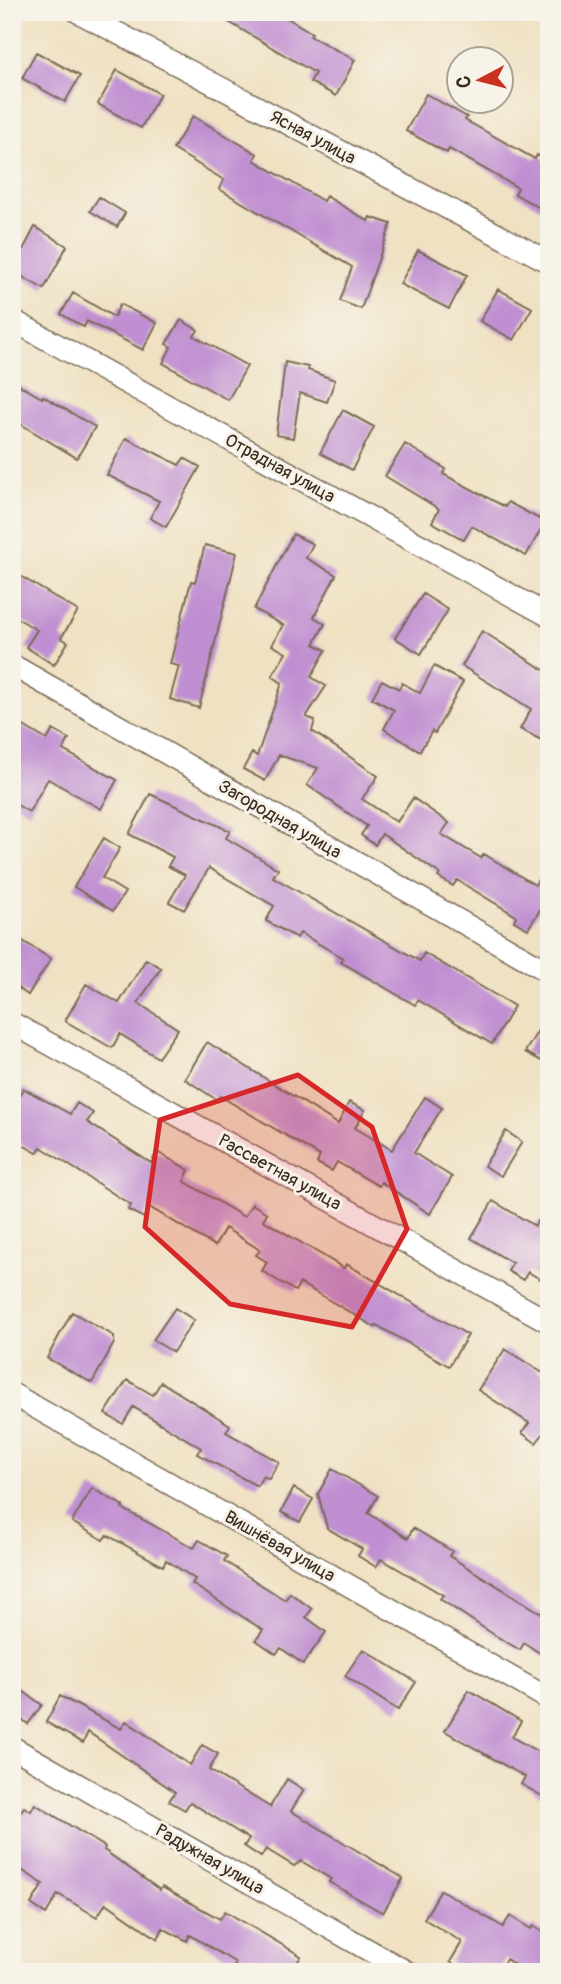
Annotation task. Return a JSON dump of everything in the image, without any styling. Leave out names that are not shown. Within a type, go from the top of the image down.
[{"type":"street","name":"Ясная улица","points":[[78,12],[549,262]]},
{"type":"street","name":"Отрадная улица","points":[[12,320],[549,616]]},
{"type":"street","name":"Загородная улица","points":[[12,665],[549,972]]},
{"type":"street","name":"Рассветная улица","points":[[12,1023],[549,1322]]},
{"type":"street","name":"Вишнёвая улица","points":[[12,1394],[549,1699]]},
{"type":"street","name":"Радужная улица","points":[[12,1747],[407,1972]]},
{"type":"highlighted area","points":[[298,1075],[372,1127],[407,1229],[352,1327],[230,1304],[145,1227],[160,1120]]},
{"type":"building","points":[[212,12],[277,12],[312,33],[310,36],[355,60],[336,96],[310,82],[315,73]]},
{"type":"building","points":[[36,52],[80,76],[65,102],[22,78]]},
{"type":"building","points":[[117,70],[160,94],[141,128],[98,104]]},
{"type":"building","points":[[426,94],[446,105],[446,116],[465,116],[465,120],[535,159],[537,155],[549,162],[549,213],[515,194],[518,188],[449,149],[447,153],[406,131]]},
{"type":"building","points":[[193,116],[257,154],[254,160],[323,201],[326,196],[368,221],[370,217],[391,224],[361,309],[340,301],[352,267],[219,189],[224,180],[173,149]]},
{"type":"building","points":[[99,197],[125,213],[117,227],[90,211]]},
{"type":"building","points":[[35,227],[67,246],[44,289],[12,271]]},
{"type":"building","points":[[418,250],[467,275],[449,309],[400,284]]},
{"type":"building","points":[[498,289],[532,308],[514,340],[480,321]]},
{"type":"building","points":[[73,293],[114,317],[120,304],[157,323],[143,350],[87,321],[84,327],[61,314]]},
{"type":"building","points":[[181,320],[198,330],[194,336],[247,366],[228,400],[163,363],[171,347],[166,344]]},
{"type":"building","points":[[285,362],[308,367],[308,370],[335,380],[327,402],[300,393],[293,438],[276,435]]},
{"type":"building","points":[[12,381],[95,427],[77,458],[12,419]]},
{"type":"building","points":[[343,410],[374,427],[352,470],[320,453]]},
{"type":"building","points":[[126,438],[179,465],[184,458],[200,467],[166,527],[150,518],[159,501],[107,475]]},
{"type":"building","points":[[405,444],[446,469],[443,474],[505,507],[508,502],[545,522],[526,556],[472,526],[464,540],[432,522],[439,509],[385,476]]},
{"type":"building","points":[[293,534],[313,544],[306,558],[336,575],[314,617],[325,624],[314,644],[326,650],[311,677],[326,686],[306,717],[315,720],[312,731],[378,776],[362,799],[397,822],[413,798],[449,823],[441,834],[481,858],[484,854],[535,885],[549,862],[549,895],[528,929],[514,921],[516,916],[457,880],[453,886],[438,877],[440,874],[382,834],[375,845],[361,835],[367,826],[307,785],[318,768],[279,755],[265,781],[243,769],[252,753],[257,756],[282,683],[272,676],[286,653],[272,645],[283,625],[254,609]]},
{"type":"building","points":[[205,545],[237,553],[199,708],[170,699],[179,666],[170,664],[191,581],[195,582]]},
{"type":"building","points":[[12,571],[78,611],[61,638],[68,642],[54,665],[26,647],[37,630],[12,615]]},
{"type":"building","points":[[423,594],[448,610],[421,654],[395,638]]},
{"type":"building","points":[[482,631],[549,673],[549,744],[520,729],[531,709],[462,666]]},
{"type":"building","points":[[434,666],[463,682],[435,733],[432,731],[420,751],[384,729],[394,710],[372,698],[382,680],[399,689],[402,683],[420,693]]},
{"type":"building","points":[[12,719],[47,740],[53,730],[69,739],[63,750],[117,780],[101,809],[48,779],[29,812],[12,802]]},
{"type":"building","points":[[150,794],[230,831],[226,838],[278,869],[273,877],[420,961],[424,953],[514,1006],[492,1044],[418,1000],[415,1005],[341,962],[343,958],[300,933],[297,938],[266,921],[274,906],[209,868],[184,910],[169,902],[185,875],[168,866],[173,857],[129,834]]},
{"type":"building","points":[[104,838],[120,848],[102,878],[125,892],[113,911],[74,887]]},
{"type":"building","points":[[12,934],[51,959],[28,995],[12,984]]},
{"type":"building","points":[[146,959],[161,968],[138,1003],[178,1029],[158,1058],[120,1034],[112,1048],[65,1021],[86,984],[119,1003]]},
{"type":"building","points":[[549,1012],[549,1065],[525,1052]]},
{"type":"building","points":[[207,1042],[338,1124],[349,1102],[365,1110],[355,1128],[392,1150],[425,1097],[442,1108],[414,1153],[452,1177],[430,1214],[381,1182],[379,1186],[337,1162],[332,1171],[317,1163],[320,1156],[220,1096],[217,1100],[185,1079]]},
{"type":"building","points":[[23,1088],[70,1114],[77,1103],[93,1113],[87,1122],[151,1163],[157,1152],[189,1170],[184,1181],[244,1217],[252,1204],[267,1213],[263,1220],[344,1268],[346,1264],[468,1335],[449,1366],[300,1283],[295,1291],[262,1271],[267,1262],[256,1255],[260,1250],[225,1228],[215,1246],[149,1207],[144,1218],[128,1210],[131,1205],[41,1147],[37,1153],[12,1139],[12,1109]]},
{"type":"building","points":[[506,1131],[522,1142],[501,1176],[484,1166]]},
{"type":"building","points":[[493,1201],[535,1226],[537,1221],[549,1228],[549,1284],[528,1272],[523,1280],[508,1271],[512,1263],[471,1238]]},
{"type":"building","points":[[175,1308],[194,1320],[173,1352],[153,1340]]},
{"type":"building","points":[[72,1312],[114,1336],[114,1343],[92,1383],[47,1358]]},
{"type":"building","points":[[505,1349],[549,1377],[549,1436],[544,1433],[536,1443],[522,1433],[529,1423],[478,1390]]},
{"type":"building","points":[[127,1380],[153,1395],[161,1382],[230,1425],[226,1432],[279,1462],[269,1479],[263,1476],[257,1486],[197,1454],[201,1448],[133,1407],[123,1424],[105,1414]]},
{"type":"building","points":[[332,1469],[378,1496],[368,1513],[408,1538],[413,1528],[452,1551],[449,1556],[549,1618],[549,1659],[524,1643],[520,1650],[496,1636],[440,1599],[443,1595],[381,1559],[376,1567],[358,1556],[362,1549],[327,1528],[318,1494]]},
{"type":"building","points":[[92,1488],[194,1548],[199,1540],[227,1556],[224,1561],[285,1600],[290,1593],[312,1609],[306,1617],[326,1632],[303,1664],[281,1648],[276,1654],[256,1640],[263,1630],[192,1584],[195,1579],[166,1560],[163,1566],[107,1535],[103,1540],[72,1522]]},
{"type":"building","points":[[294,1488],[313,1499],[300,1522],[281,1512]]},
{"type":"building","points":[[363,1649],[416,1682],[398,1710],[345,1676]]},
{"type":"building","points":[[12,1683],[42,1705],[28,1724],[12,1712]]},
{"type":"building","points":[[469,1690],[521,1721],[512,1737],[549,1758],[549,1800],[521,1784],[525,1777],[445,1731]]},
{"type":"building","points":[[60,1696],[121,1729],[126,1721],[190,1765],[202,1745],[218,1754],[209,1770],[270,1807],[287,1779],[304,1790],[291,1811],[403,1878],[383,1913],[329,1882],[331,1879],[301,1861],[294,1866],[266,1849],[261,1857],[244,1846],[249,1839],[190,1802],[185,1810],[169,1801],[175,1792],[88,1732],[83,1743],[46,1722]]},
{"type":"building","points":[[35,1804],[105,1847],[104,1850],[160,1890],[162,1887],[220,1919],[225,1911],[301,1956],[292,1972],[231,1972],[236,1963],[190,1935],[187,1941],[163,1928],[158,1939],[106,1903],[97,1917],[58,1894],[46,1914],[31,1904],[43,1884],[14,1865],[21,1855],[12,1849],[12,1824],[24,1807],[31,1811]]},
{"type":"building","points":[[441,1890],[503,1927],[510,1916],[549,1936],[549,1972],[525,1972],[506,1959],[498,1972],[467,1972],[450,1962],[462,1942],[424,1919]]}]
